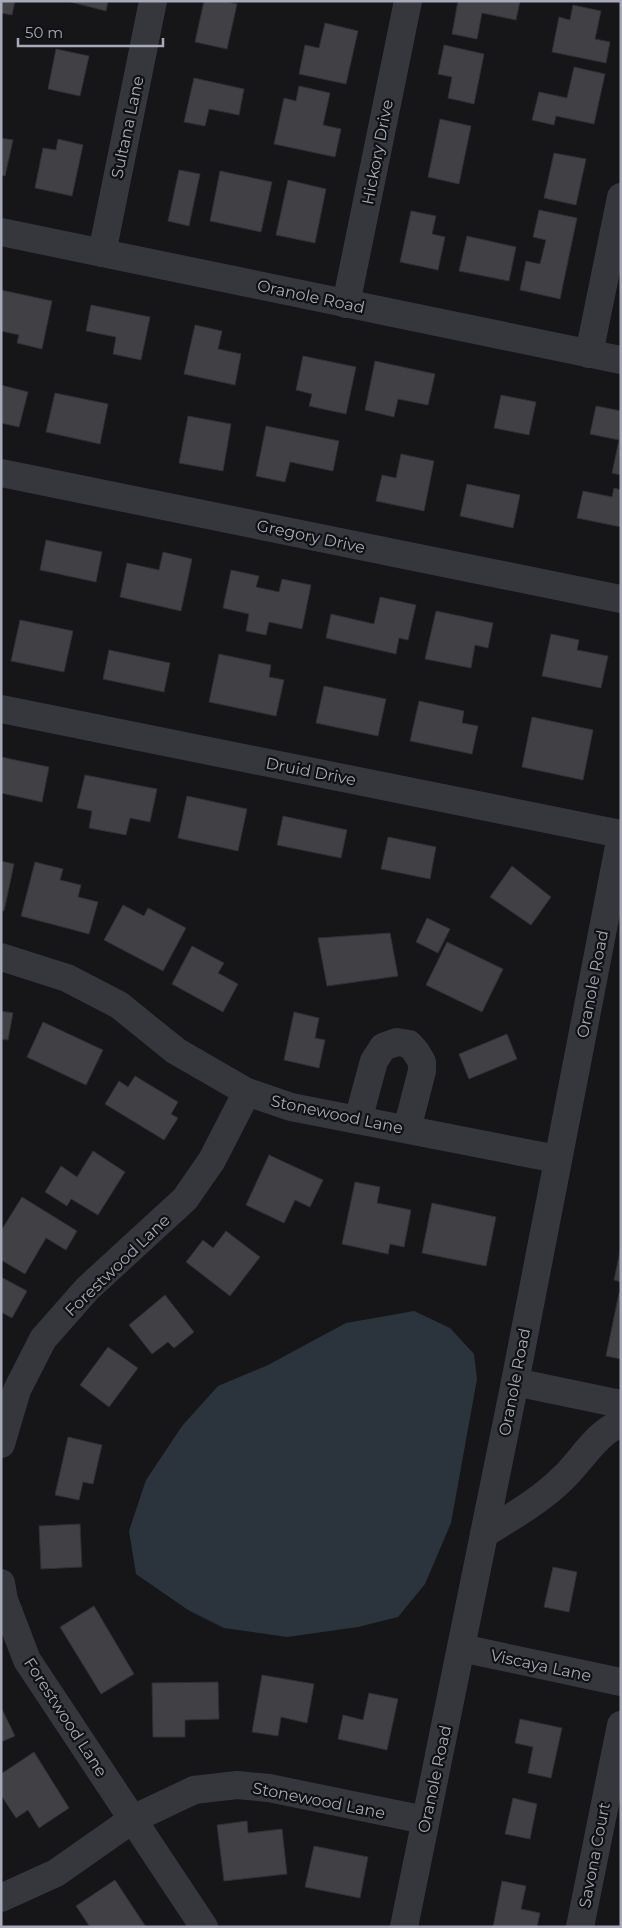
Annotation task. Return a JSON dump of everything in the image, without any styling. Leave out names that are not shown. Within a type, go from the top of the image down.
[{"type":"street","name":"Sultana Lane","points":[[102,253],[153,1]]},
{"type":"street","name":"Hickory Drive","points":[[346,304],[408,1]]},
{"type":"street","points":[[588,354],[621,197]]},
{"type":"street","name":"Oranole Road","points":[[1,232],[621,360]]},
{"type":"street","name":"Gregory Drive","points":[[1,473],[621,599]]},
{"type":"street","name":"Druid Drive","points":[[1,709],[621,835]]},
{"type":"street","name":"Oranole Road","points":[[404,1927],[515,1382],[621,835]]},
{"type":"street","name":"Stonewood Lane","points":[[1,958],[67,978],[119,1004],[176,1050],[247,1092],[291,1107],[557,1159]]},
{"type":"street","points":[[358,1120],[374,1061],[383,1047],[397,1042],[410,1044],[422,1062],[422,1071],[407,1130]]},
{"type":"street","name":"Forestwood Lane","points":[[1,1444],[17,1390],[43,1339],[87,1288],[185,1199],[212,1160],[247,1092]]},
{"type":"street","points":[[515,1382],[621,1404]]},
{"type":"street","points":[[484,1534],[530,1504],[562,1479],[609,1428],[621,1423]]},
{"type":"street","name":"Forestwood Lane","points":[[1,1582],[4,1600],[27,1660],[204,1927]]},
{"type":"street","name":"Viscaya Lane","points":[[461,1648],[621,1682]]},
{"type":"street","name":"Savona Court","points":[[580,1927],[621,1725]]},
{"type":"street","name":"Stonewood Lane","points":[[1,1898],[56,1873],[133,1819],[194,1790],[237,1785],[269,1788],[425,1820]]},
{"type":"shaded area","points":[[414,1311],[450,1328],[474,1354],[477,1379],[451,1523],[425,1584],[398,1617],[358,1627],[287,1637],[224,1628],[188,1610],[136,1574],[129,1531],[146,1480],[182,1426],[218,1386],[268,1365],[346,1323]]},
{"type":"building","points":[[1,1],[15,1],[12,15],[1,13]]},
{"type":"building","points":[[67,1],[108,1],[106,11]]},
{"type":"building","points":[[204,1],[225,1],[237,4],[227,49],[195,42]]},
{"type":"building","points":[[458,1],[520,1],[516,20],[482,13],[477,39],[452,34]]},
{"type":"building","points":[[573,5],[601,11],[595,39],[610,42],[606,63],[552,52],[559,17],[570,20]]},
{"type":"building","points":[[325,23],[358,31],[346,84],[299,74],[305,45],[319,48]]},
{"type":"building","points":[[444,45],[484,54],[474,104],[448,98],[452,77],[438,74]]},
{"type":"building","points":[[56,49],[89,56],[80,96],[48,89]]},
{"type":"building","points":[[574,67],[605,74],[594,124],[556,116],[554,125],[532,120],[539,92],[567,98]]},
{"type":"building","points":[[194,78],[244,89],[239,115],[209,109],[205,126],[184,122]]},
{"type":"building","points":[[299,86],[330,93],[323,125],[341,129],[335,157],[274,144],[284,98],[296,101]]},
{"type":"building","points":[[440,119],[471,126],[459,184],[428,177]]},
{"type":"building","points":[[1,138],[13,140],[5,176],[1,175]]},
{"type":"building","points":[[58,139],[83,145],[72,196],[35,188],[43,148],[56,150]]},
{"type":"building","points":[[554,153],[586,159],[576,205],[544,198]]},
{"type":"building","points":[[179,170],[200,174],[189,226],[168,221]]},
{"type":"building","points":[[220,171],[272,182],[261,232],[210,221]]},
{"type":"building","points":[[288,180],[326,189],[315,243],[276,235]]},
{"type":"building","points":[[539,210],[577,218],[560,299],[520,290],[526,261],[540,264],[546,240],[533,237]]},
{"type":"building","points":[[411,211],[436,216],[432,234],[445,237],[438,270],[400,262]]},
{"type":"building","points":[[467,236],[516,247],[509,281],[459,271]]},
{"type":"building","points":[[1,290],[52,301],[42,349],[17,343],[19,335],[1,331]]},
{"type":"building","points":[[91,305],[150,317],[141,360],[113,354],[116,337],[86,331]]},
{"type":"building","points":[[195,325],[222,331],[218,349],[241,354],[235,385],[184,374]]},
{"type":"building","points":[[303,356],[356,367],[346,414],[309,406],[312,394],[296,390]]},
{"type":"building","points":[[375,361],[435,374],[428,405],[398,399],[394,417],[365,410]]},
{"type":"building","points":[[1,385],[28,392],[19,427],[1,423]]},
{"type":"building","points":[[55,393],[108,404],[100,444],[46,432]]},
{"type":"building","points":[[501,395],[536,402],[529,435],[494,428]]},
{"type":"building","points":[[596,406],[621,411],[621,475],[612,473],[619,440],[590,434]]},
{"type":"building","points":[[188,416],[231,424],[223,471],[179,463]]},
{"type":"building","points":[[266,426],[339,441],[333,471],[290,462],[285,482],[256,476]]},
{"type":"building","points":[[401,454],[434,461],[424,511],[376,501],[382,475],[396,478]]},
{"type":"building","points":[[467,484],[520,495],[513,528],[460,516]]},
{"type":"building","points":[[614,488],[621,490],[621,527],[577,518],[583,491],[612,497]]},
{"type":"building","points":[[46,540],[102,552],[96,582],[40,570]]},
{"type":"building","points":[[163,552],[192,559],[181,611],[120,597],[127,563],[159,570]]},
{"type":"building","points":[[231,570],[259,576],[256,587],[279,592],[282,579],[311,585],[302,629],[269,622],[266,635],[246,631],[249,614],[223,608]]},
{"type":"building","points":[[380,597],[416,605],[408,640],[399,638],[396,654],[326,638],[331,614],[374,624]]},
{"type":"building","points":[[436,611],[493,623],[488,648],[475,645],[471,668],[425,659]]},
{"type":"building","points":[[20,620],[73,631],[64,672],[11,661]]},
{"type":"building","points":[[551,634],[579,640],[577,650],[608,656],[601,688],[542,676]]},
{"type":"building","points":[[109,650],[170,663],[164,692],[103,679]]},
{"type":"building","points":[[219,654],[271,665],[269,677],[284,680],[276,716],[209,702]]},
{"type":"building","points":[[324,686],[386,699],[378,736],[316,723]]},
{"type":"building","points":[[419,701],[464,711],[462,723],[478,726],[472,754],[410,741]]},
{"type":"building","points":[[532,717],[593,730],[583,780],[522,767]]},
{"type":"building","points":[[1,757],[49,767],[42,802],[1,793]]},
{"type":"building","points":[[85,775],[157,789],[150,822],[130,818],[126,835],[89,828],[92,811],[77,808]]},
{"type":"building","points":[[187,796],[247,809],[238,851],[178,838]]},
{"type":"building","points":[[283,816],[347,830],[341,858],[277,845]]},
{"type":"building","points":[[388,837],[436,847],[430,879],[381,869]]},
{"type":"building","points":[[1,861],[14,864],[4,911],[1,910]]},
{"type":"building","points":[[35,862],[63,869],[60,880],[81,885],[78,897],[98,902],[89,934],[21,916]]},
{"type":"building","points":[[512,866],[551,897],[531,925],[490,897]]},
{"type":"building","points":[[123,905],[144,916],[148,908],[186,928],[163,971],[104,940]]},
{"type":"building","points":[[427,918],[450,929],[438,953],[416,942]]},
{"type":"building","points":[[390,933],[398,976],[327,986],[318,938]]},
{"type":"building","points":[[447,942],[503,969],[482,1012],[426,985]]},
{"type":"building","points":[[192,946],[224,963],[218,973],[238,984],[223,1012],[172,984]]},
{"type":"building","points":[[1,1011],[13,1013],[8,1040],[1,1039]]},
{"type":"building","points":[[294,1012],[319,1018],[315,1038],[325,1040],[319,1068],[284,1060]]},
{"type":"building","points":[[43,1022],[103,1050],[86,1085],[27,1057]]},
{"type":"building","points":[[507,1034],[517,1059],[469,1079],[459,1054]]},
{"type":"building","points":[[135,1076],[178,1102],[171,1114],[178,1118],[164,1140],[105,1104],[119,1081],[128,1087]]},
{"type":"building","points":[[93,1151],[125,1172],[98,1215],[71,1199],[67,1206],[45,1192],[61,1166],[77,1177]]},
{"type":"building","points":[[269,1155],[323,1180],[310,1207],[295,1200],[284,1223],[246,1205]]},
{"type":"building","points":[[355,1182],[380,1187],[377,1203],[411,1210],[404,1247],[390,1244],[388,1254],[342,1244]]},
{"type":"building","points":[[22,1197],[77,1231],[66,1250],[46,1238],[25,1274],[1,1260],[1,1231]]},
{"type":"building","points":[[432,1203],[496,1217],[486,1266],[422,1253]]},
{"type":"building","points":[[226,1231],[260,1257],[230,1296],[186,1262],[203,1240],[213,1248]]},
{"type":"building","points":[[621,1247],[621,1282],[614,1280]]},
{"type":"building","points":[[1,1277],[27,1291],[12,1318],[1,1312]]},
{"type":"building","points":[[619,1293],[621,1294],[621,1359],[606,1356]]},
{"type":"building","points":[[165,1295],[194,1332],[174,1348],[168,1342],[152,1354],[129,1325]]},
{"type":"building","points":[[108,1347],[138,1368],[109,1407],[80,1385]]},
{"type":"building","points":[[68,1437],[102,1445],[93,1484],[83,1482],[79,1500],[55,1495]]},
{"type":"building","points":[[80,1524],[82,1567],[41,1569],[39,1526]]},
{"type":"building","points":[[553,1567],[577,1572],[569,1612],[544,1607]]},
{"type":"building","points":[[94,1606],[134,1674],[101,1694],[60,1627]]},
{"type":"building","points":[[262,1675],[314,1684],[307,1723],[281,1717],[278,1736],[252,1732]]},
{"type":"building","points":[[218,1682],[219,1719],[185,1720],[185,1737],[153,1737],[152,1683]]},
{"type":"building","points":[[369,1693],[398,1699],[387,1750],[338,1739],[343,1715],[363,1720]]},
{"type":"building","points":[[1,1707],[15,1736],[1,1742]]},
{"type":"building","points":[[520,1719],[562,1728],[551,1778],[528,1773],[533,1747],[515,1743]]},
{"type":"building","points":[[34,1752],[69,1808],[39,1828],[28,1810],[16,1818],[1,1795],[1,1774]]},
{"type":"building","points":[[513,1798],[537,1804],[530,1839],[505,1834]]},
{"type":"building","points":[[247,1821],[248,1833],[282,1829],[287,1874],[224,1881],[217,1825]]},
{"type":"building","points":[[314,1846],[368,1857],[360,1898],[305,1887]]},
{"type":"building","points":[[115,1880],[146,1927],[90,1927],[76,1906]]},
{"type":"building","points":[[502,1881],[526,1886],[521,1909],[540,1913],[537,1927],[493,1927]]}]
